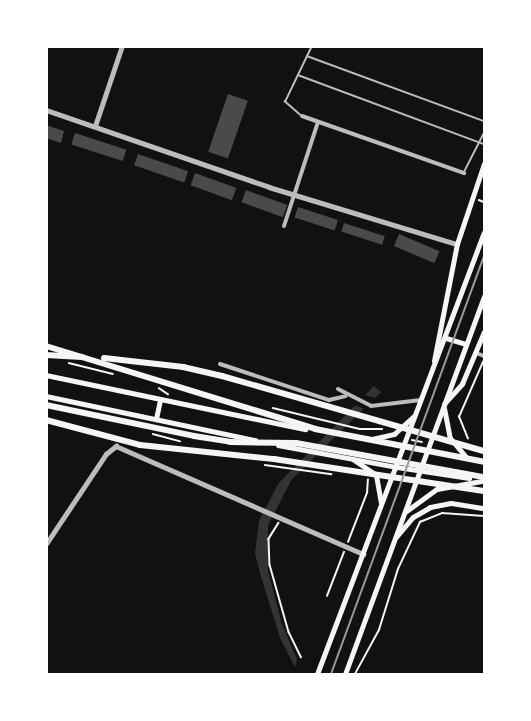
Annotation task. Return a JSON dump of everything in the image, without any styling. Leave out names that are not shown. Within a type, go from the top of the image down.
[{"type":"highway","points":[[46,346],[315,430],[484,463]]},
{"type":"highway","points":[[46,355],[133,360],[202,371],[484,451]]},
{"type":"highway","points":[[46,405],[230,442],[296,446],[483,480]]},
{"type":"highway","points":[[46,420],[140,445],[274,459],[484,491]]},
{"type":"main road","points":[[317,675],[419,410],[432,368],[456,244],[484,164]]},
{"type":"main road","points":[[432,368],[446,338],[484,233]]},
{"type":"main road","points":[[345,675],[484,296]]},
{"type":"main road","points":[[444,404],[462,384],[484,332]]},
{"type":"main road","points":[[446,338],[466,344]]},
{"type":"main road","points":[[46,375],[160,400],[484,463]]},
{"type":"main road","points":[[46,396],[296,446],[343,458],[483,480]]},
{"type":"main road","points":[[156,419],[160,400]]},
{"type":"main road","points":[[444,404],[450,438],[464,456],[476,462]]},
{"type":"main road","points":[[356,439],[394,434],[419,410]]},
{"type":"main road","points":[[354,460],[376,475],[381,507]]},
{"type":"main road","points":[[401,518],[413,503],[436,489],[483,480]]},
{"type":"main road","points":[[391,546],[413,517],[440,504],[484,508]]},
{"type":"street","points":[[95,126],[122,46]]},
{"type":"street","points":[[46,110],[293,194],[456,244]]},
{"type":"street","points":[[302,116],[464,173]]},
{"type":"street","points":[[284,226],[318,122]]},
{"type":"street","points":[[476,353],[484,358]]},
{"type":"street","points":[[220,364],[329,400],[346,396]]},
{"type":"street","points":[[338,389],[346,396],[371,406],[422,400]]},
{"type":"street","points":[[46,544],[108,450],[116,446],[363,554]]},
{"type":"lane","points":[[302,116],[285,105],[312,46]]},
{"type":"lane","points":[[307,56],[484,121]]},
{"type":"lane","points":[[298,75],[484,144]]},
{"type":"lane","points":[[464,173],[484,133]]},
{"type":"path","points":[[471,442],[463,434],[459,417],[484,358]]},
{"type":"path","points":[[64,361],[118,376]]},
{"type":"path","points":[[323,420],[360,429],[387,427]]},
{"type":"path","points":[[407,440],[429,443]]},
{"type":"path","points":[[279,469],[316,474]]},
{"type":"path","points":[[347,544],[367,493],[367,480]]},
{"type":"path","points":[[440,504],[442,513]]},
{"type":"path","points":[[355,675],[379,630],[414,530],[424,519],[442,513],[484,516]]},
{"type":"path","points":[[280,523],[269,539],[270,565],[289,632],[301,657]]},
{"type":"path","points":[[327,596],[344,551]]},
{"type":"shaded area","points":[[374,386],[381,392],[292,479],[268,525],[268,571],[282,624],[297,659],[295,667],[280,638],[255,553],[259,521],[278,484]]},
{"type":"pier","points":[[362,394],[378,399],[367,410],[352,404]]},
{"type":"building","points":[[228,94],[248,101],[228,159],[208,152]]},
{"type":"building","points":[[46,125],[64,131],[61,143],[46,138]]},
{"type":"building","points":[[75,133],[126,150],[123,161],[71,144]]},
{"type":"building","points":[[138,154],[188,171],[184,183],[134,165]]},
{"type":"building","points":[[195,173],[236,188],[232,200],[191,185]]},
{"type":"building","points":[[246,190],[287,205],[283,217],[242,202]]},
{"type":"building","points":[[298,207],[338,220],[335,230],[295,217]]},
{"type":"building","points":[[344,223],[385,236],[382,245],[341,232]]},
{"type":"building","points":[[399,234],[440,251],[434,263],[394,246]]},
{"type":"railway","points":[[331,674],[484,257]]}]
